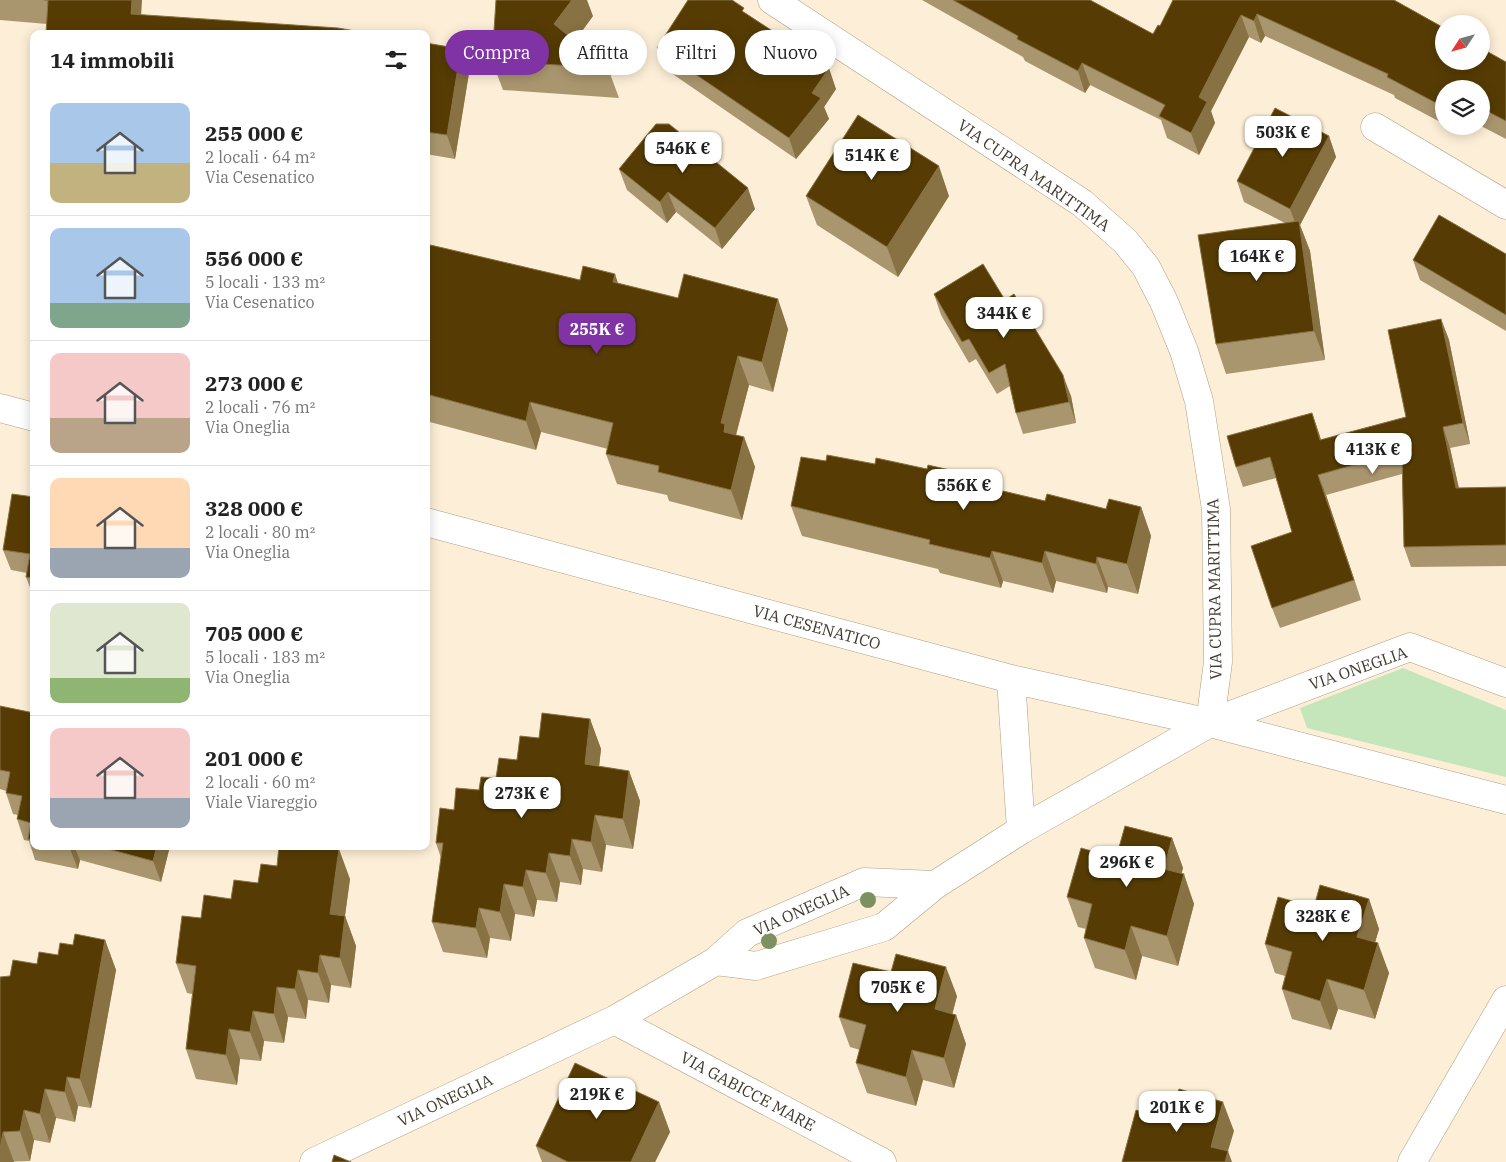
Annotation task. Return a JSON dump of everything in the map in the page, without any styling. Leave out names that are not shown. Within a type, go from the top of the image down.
[{"type":"street","name":"VIA CUPRA MARITTIMA","points":[[772,0],[1082,204],[1126,241],[1146,267],[1164,302],[1184,351],[1200,401],[1214,499],[1218,662],[1210,723]]},
{"type":"street","points":[[1375,127],[1506,205]]},
{"type":"street","points":[[0,408],[30,416]]},
{"type":"street","name":"VIA CESENATICO","points":[[430,523],[1011,679],[1210,723]]},
{"type":"street","name":"VIA ONEGLIA","points":[[314,1162],[614,1020],[716,961],[747,934],[864,882],[935,885],[1021,830],[1210,723],[1410,647],[1506,683]]},
{"type":"street","points":[[1011,679],[1021,830]]},
{"type":"street","points":[[1210,723],[1506,800]]},
{"type":"street","points":[[716,961],[756,966],[884,927],[935,885]]},
{"type":"street","points":[[1412,1162],[1506,1000]]},
{"type":"street","name":"VIA GABICCE MARE","points":[[614,1020],[882,1162]]},
{"type":"green space","points":[[1403,668],[1506,710],[1506,777],[1307,728],[1300,708]]},
{"type":"building","points":[[48,0],[132,0],[131,14],[349,30],[46,30]]},
{"type":"building","points":[[496,0],[572,0],[554,24],[561,30],[559,30],[559,65],[549,64],[549,30],[494,30]]},
{"type":"building","points":[[688,0],[732,0],[744,8],[742,11],[771,30],[745,30],[745,75],[824,75],[812,93],[821,98],[789,138],[697,75],[735,75],[735,30],[669,30]]},
{"type":"building","points":[[953,0],[1090,0],[1153,34],[1158,25],[1160,26],[1173,0],[1394,0],[1435,23],[1435,70],[1490,70],[1490,53],[1506,62],[1506,121],[1490,113],[1490,80],[1435,80],[1435,102],[1387,77],[1388,74],[1257,14],[1254,21],[1241,15],[1199,97],[1207,102],[1191,133],[1159,116],[1165,105],[1082,63],[1078,71],[1017,39],[1018,36]]},
{"type":"building","points":[[430,44],[445,46],[445,75],[457,75],[447,135],[430,133]]},
{"type":"building","points":[[1275,108],[1329,136],[1290,209],[1237,181]]},
{"type":"building","points":[[858,115],[939,166],[887,247],[806,196]]},
{"type":"building","points":[[656,124],[669,124],[748,188],[715,228],[668,192],[660,202],[619,169]]},
{"type":"building","points":[[1439,215],[1506,254],[1506,315],[1413,260]]},
{"type":"building","points":[[1299,221],[1314,331],[1216,344],[1198,235]]},
{"type":"building","points":[[430,245],[580,280],[583,266],[615,274],[613,282],[678,298],[684,274],[778,299],[762,362],[738,356],[721,423],[725,424],[724,432],[744,437],[731,490],[658,472],[659,466],[606,454],[613,423],[530,402],[526,421],[430,395]]},
{"type":"building","points":[[983,264],[1005,300],[1014,294],[1063,375],[1069,402],[1016,413],[1005,364],[989,373],[969,339],[962,342],[934,294]]},
{"type":"building","points":[[1441,319],[1463,423],[1443,427],[1456,488],[1506,487],[1506,545],[1404,547],[1402,451],[1318,475],[1354,580],[1272,608],[1251,546],[1292,532],[1270,457],[1236,467],[1227,436],[1312,413],[1320,440],[1406,417],[1388,330]]},
{"type":"building","points":[[827,455],[875,464],[876,458],[927,469],[928,465],[967,474],[965,482],[1045,501],[1047,494],[1106,509],[1109,499],[1141,507],[1127,564],[1097,557],[1096,564],[1045,551],[1042,563],[992,551],[990,558],[929,544],[930,540],[791,506],[801,457],[826,461]]},
{"type":"building","points":[[12,494],[30,496],[30,554],[3,550]]},
{"type":"building","points":[[30,554],[30,578],[26,577]]},
{"type":"building","points":[[0,706],[30,712],[30,823],[17,819],[22,796],[6,793],[10,772],[0,770]]},
{"type":"building","points":[[542,713],[590,719],[585,764],[629,771],[623,819],[595,815],[591,842],[572,839],[570,856],[549,853],[546,873],[526,870],[523,887],[504,884],[500,912],[479,908],[476,928],[432,922],[443,843],[436,843],[440,808],[454,810],[456,788],[479,790],[481,777],[496,778],[499,758],[517,760],[520,736],[539,738]]},
{"type":"building","points":[[1125,826],[1172,838],[1164,869],[1184,874],[1167,936],[1131,926],[1125,950],[1084,938],[1092,904],[1067,897],[1081,848],[1116,858]]},
{"type":"building","points":[[112,850],[156,850],[153,861]]},
{"type":"building","points":[[279,850],[339,850],[330,914],[345,916],[340,958],[320,955],[318,973],[298,970],[295,989],[277,987],[274,1014],[253,1011],[250,1032],[229,1029],[226,1055],[186,1049],[196,966],[176,963],[182,916],[201,918],[204,895],[231,899],[234,880],[258,883],[261,864],[277,866]]},
{"type":"building","points":[[1320,885],[1369,899],[1357,937],[1378,943],[1364,990],[1327,979],[1320,1001],[1282,989],[1292,952],[1265,944],[1278,897],[1314,907]]},
{"type":"building","points":[[75,934],[105,940],[80,1079],[67,1077],[65,1092],[45,1089],[40,1114],[24,1110],[20,1131],[3,1132],[0,1149],[0,977],[10,976],[13,960],[37,964],[39,952],[58,955],[60,943],[73,945]]},
{"type":"building","points":[[896,954],[946,967],[935,1009],[956,1015],[944,1058],[912,1050],[906,1077],[856,1063],[866,1025],[839,1017],[853,963],[891,972]]},
{"type":"building","points":[[575,1063],[659,1102],[631,1162],[568,1162],[536,1146]]},
{"type":"building","points":[[1179,1089],[1223,1102],[1211,1147],[1228,1151],[1225,1162],[1122,1162],[1136,1110],[1170,1120]]},
{"type":"building","points":[[334,1155],[351,1162],[332,1162]]}]
